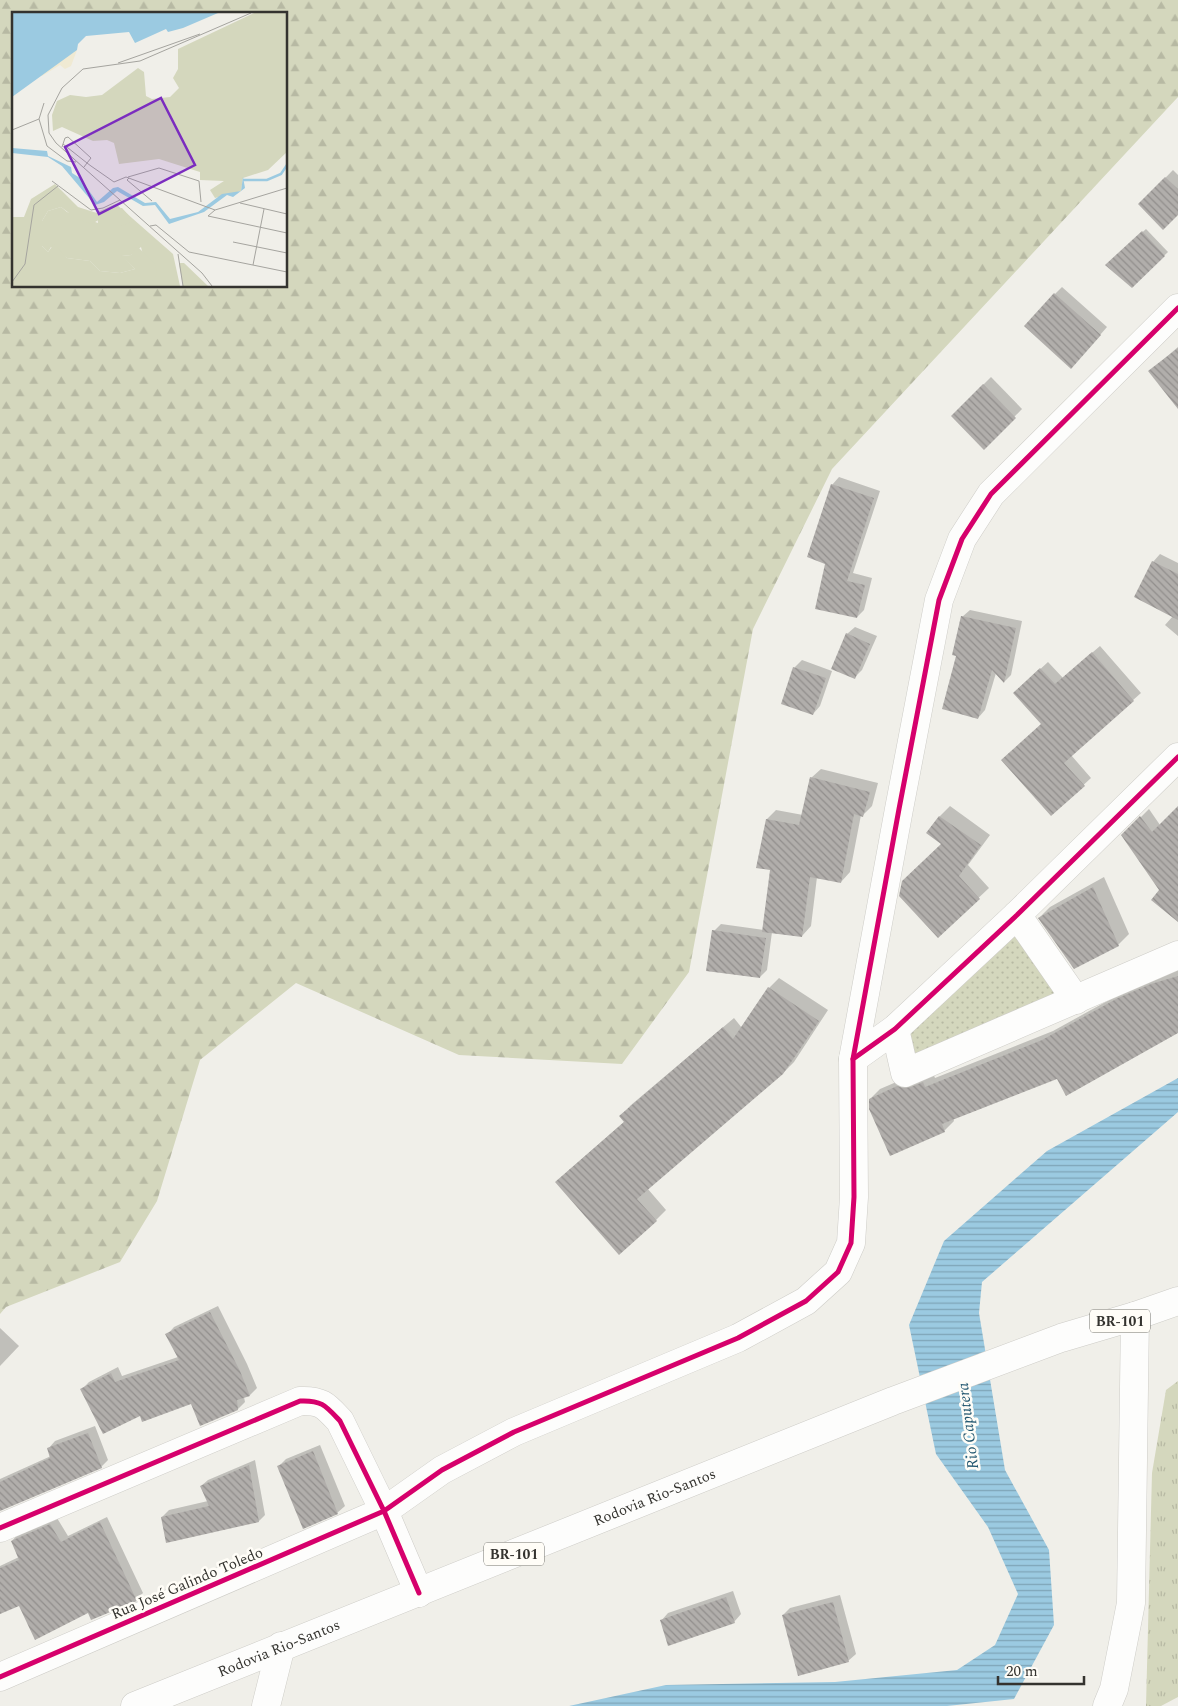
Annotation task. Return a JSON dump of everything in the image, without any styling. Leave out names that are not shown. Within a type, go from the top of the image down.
[{"type":"main road","name":"Rua José Galindo Toledo","points":[[0,1677],[384,1511],[442,1470],[514,1432],[738,1338],[806,1302],[838,1272],[851,1243],[853,1215],[853,1059],[900,799],[939,600],[962,540],[992,494],[1178,308]]},
{"type":"main road","points":[[853,1059],[895,1029],[1017,915],[1178,757]]},
{"type":"main road","points":[[1017,915],[1076,1000]]},
{"type":"main road","points":[[895,1029],[905,1073],[1178,955]]},
{"type":"main road","name":"Rodovia Rio-Santos","points":[[135,1706],[893,1401],[1061,1338],[1178,1301]]},
{"type":"main road","points":[[1107,1706],[1114,1689],[1131,1603],[1135,1316]]},
{"type":"main road","points":[[0,1528],[300,1401],[314,1400],[329,1409],[340,1421],[384,1511],[419,1593]]},
{"type":"main road","points":[[266,1706],[281,1646]]},
{"type":"green space","points":[[0,0],[1178,0],[1178,97],[832,469],[753,629],[689,972],[622,1064],[459,1055],[296,983],[200,1060],[157,1201],[120,1262],[6,1307],[0,1314]]},
{"type":"green space","points":[[1018,926],[1066,995],[909,1064],[900,1031]]},
{"type":"green space","points":[[1178,1381],[1178,1697],[1161,1706],[1146,1706],[1152,1473],[1166,1390]]},
{"type":"water","name":"Rio Caputera","points":[[1178,1078],[1178,1112],[982,1282],[979,1313],[1005,1470],[1049,1550],[1054,1625],[1014,1699],[947,1706],[569,1706],[666,1685],[835,1682],[957,1670],[995,1645],[1018,1594],[988,1527],[936,1454],[909,1325],[944,1241],[1047,1151]]},
{"type":"building","points":[[1165,177],[1178,189],[1178,215],[1163,230],[1138,204]]},
{"type":"building","points":[[1142,231],[1165,256],[1132,288],[1105,265]]},
{"type":"building","points":[[1054,293],[1101,335],[1071,369],[1024,326]]},
{"type":"building","points":[[1178,348],[1178,409],[1148,371]]},
{"type":"building","points":[[983,384],[1016,418],[984,450],[951,416]]},
{"type":"building","points":[[831,484],[874,498],[847,581],[865,585],[857,618],[815,609],[825,564],[807,557]]},
{"type":"building","points":[[1152,561],[1178,574],[1178,620],[1134,597]]},
{"type":"building","points":[[961,616],[1016,628],[1004,683],[992,670],[978,719],[942,709],[956,656],[952,655]]},
{"type":"building","points":[[846,633],[870,644],[855,679],[831,669]]},
{"type":"building","points":[[1092,652],[1134,701],[1064,763],[1085,786],[1051,816],[1001,760],[1041,724],[1013,693],[1040,668],[1055,684]]},
{"type":"building","points":[[793,667],[826,678],[813,715],[781,704]]},
{"type":"building","points":[[810,777],[870,792],[863,817],[854,814],[841,883],[810,877],[802,937],[762,932],[770,870],[756,868],[766,819],[799,825]]},
{"type":"building","points":[[1178,806],[1178,922],[1151,900],[1159,890],[1121,835],[1140,816],[1152,832]]},
{"type":"building","points":[[939,816],[981,845],[959,876],[980,899],[938,938],[899,896],[902,881],[941,844],[926,833]]},
{"type":"building","points":[[1093,887],[1119,946],[1074,969],[1038,918]]},
{"type":"building","points":[[712,930],[766,938],[760,978],[706,971]]},
{"type":"building","points":[[1178,976],[1178,1033],[1066,1096],[1057,1079],[942,1124],[945,1132],[890,1156],[869,1109],[869,1099],[897,1086],[903,1088],[911,1087],[923,1082],[925,1087],[1042,1040],[1118,998],[1151,984]]},
{"type":"building","points":[[768,987],[819,1021],[783,1074],[637,1199],[657,1221],[619,1255],[555,1182],[624,1122],[619,1116],[723,1027],[733,1039]]},
{"type":"building","points":[[210,1312],[240,1371],[250,1396],[237,1400],[238,1410],[200,1426],[191,1404],[142,1422],[140,1416],[103,1434],[80,1389],[111,1373],[115,1382],[179,1360],[165,1334]]},
{"type":"building","points":[[88,1433],[102,1468],[0,1511],[0,1482],[50,1458],[47,1448]]},
{"type":"building","points":[[313,1451],[338,1514],[303,1529],[277,1466]]},
{"type":"building","points":[[249,1465],[259,1522],[166,1543],[161,1517],[209,1506],[200,1486]]},
{"type":"building","points":[[100,1522],[137,1601],[91,1620],[88,1613],[35,1640],[19,1606],[0,1614],[0,1568],[19,1560],[11,1541],[50,1524],[61,1542]]},
{"type":"building","points":[[726,1597],[735,1623],[668,1646],[660,1620]]},
{"type":"building","points":[[833,1602],[849,1662],[798,1676],[782,1615]]},
{"type":"cycle path","points":[[853,1059],[939,600],[962,539],[991,494],[1178,308]]},
{"type":"cycle path","points":[[419,1593],[384,1511],[442,1470],[514,1432],[738,1338],[806,1301],[838,1272],[851,1243],[854,1197],[853,1059],[895,1029],[1017,915],[1178,757]]},
{"type":"cycle path","points":[[0,1528],[300,1401],[319,1403],[331,1411],[340,1421],[384,1511],[0,1677]]}]
